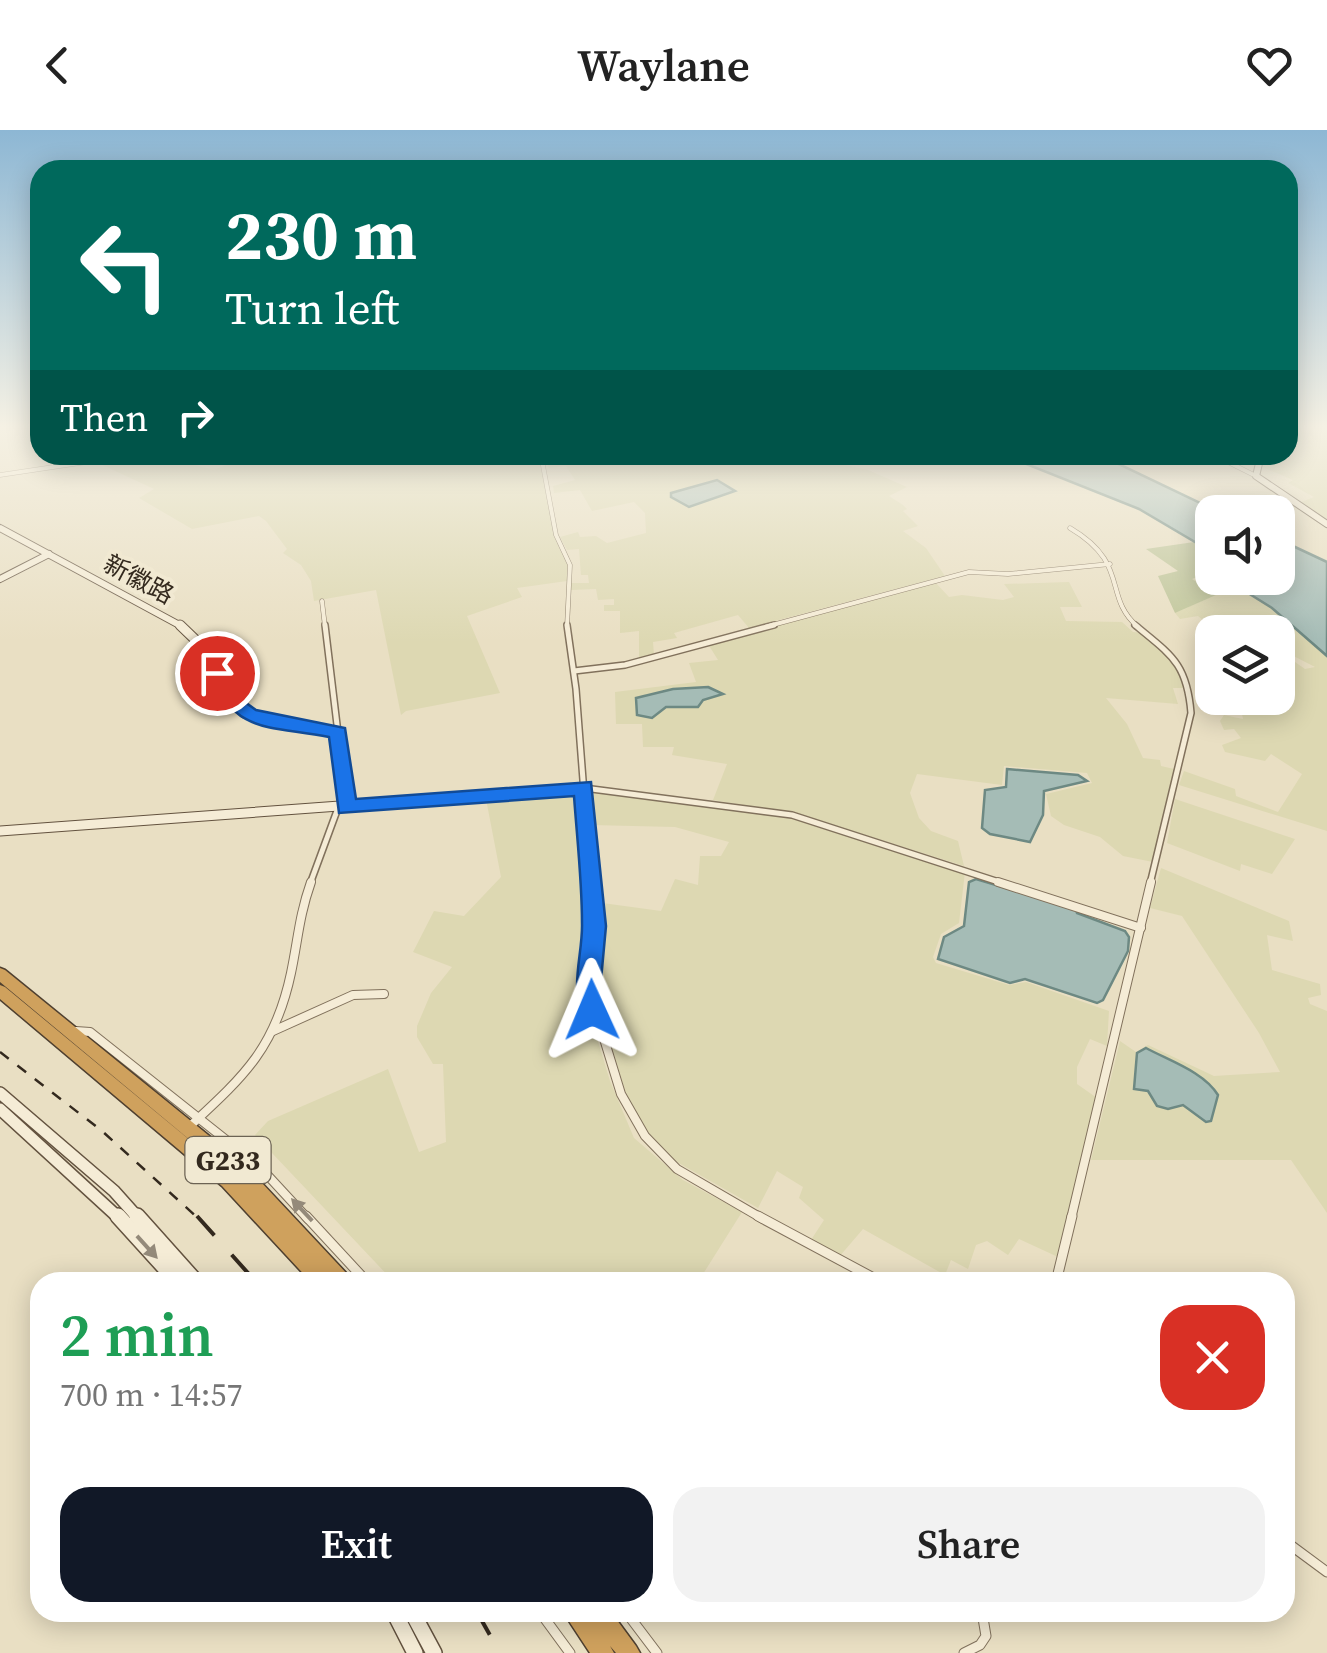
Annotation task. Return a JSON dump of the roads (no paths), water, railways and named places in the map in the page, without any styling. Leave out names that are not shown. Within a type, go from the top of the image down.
[{"type":"highway","name":"G233","points":[[0,974],[69,1031],[92,1058],[228,1181],[313,1272]]},
{"type":"highway","name":"G233","points":[[0,991],[92,1058],[195,1122],[334,1272]]},
{"type":"highway","points":[[581,1622],[604,1653]]},
{"type":"highway","points":[[606,1622],[629,1653]]},
{"type":"street","points":[[551,500],[556,535],[570,565],[566,618],[574,671],[594,926],[590,1000],[632,1116],[655,1148],[690,1177],[860,1272]]},
{"type":"street","points":[[1292,500],[1327,524]]},
{"type":"street","name":"新徽路","points":[[0,528],[181,625],[206,650],[230,700],[244,713],[338,733]]},
{"type":"street","points":[[1058,1272],[1191,703],[1178,658],[1123,613],[1119,581],[1110,564],[1097,544],[1070,528]]},
{"type":"street","points":[[0,579],[49,554]]},
{"type":"street","points":[[574,671],[625,665],[968,572],[1008,574],[1110,564]]},
{"type":"street","points":[[195,1122],[246,1074],[272,1032],[291,974],[298,918],[342,808],[338,733],[322,601]]},
{"type":"street","points":[[0,831],[584,788],[779,812],[1141,928]]},
{"type":"street","points":[[272,1032],[352,995],[384,994]]},
{"type":"street","points":[[69,1031],[90,1032],[195,1122],[284,1191],[358,1272]]},
{"type":"street","points":[[0,1093],[114,1191],[187,1272]]},
{"type":"street","points":[[0,1109],[104,1200],[169,1272]]},
{"type":"street","points":[[1295,1548],[1327,1572]]},
{"type":"street","points":[[399,1622],[414,1653]]},
{"type":"street","points":[[417,1622],[434,1653]]},
{"type":"street","points":[[547,1622],[570,1653]]},
{"type":"street","points":[[634,1622],[657,1653]]},
{"type":"street","points":[[964,1653],[980,1645],[986,1636],[984,1622]]},
{"type":"water","points":[[677,500],[709,500],[689,507]]},
{"type":"water","points":[[1117,500],[1195,501],[1195,542],[1139,509]]},
{"type":"water","points":[[1295,547],[1327,562],[1327,656],[1295,628],[1295,615],[1280,615],[1251,595],[1295,595]]},
{"type":"water","points":[[708,687],[723,694],[703,700],[698,707],[666,707],[652,718],[637,715],[636,698],[673,689]]},
{"type":"water","points":[[1007,769],[1078,775],[1087,781],[1044,791],[1043,815],[1030,842],[990,834],[982,828],[985,790],[1006,787]]},
{"type":"water","points":[[976,879],[1076,909],[1077,913],[1125,931],[1129,937],[1128,951],[1103,1000],[1097,1003],[1025,979],[1010,983],[938,959],[944,937],[964,926],[969,882]]},
{"type":"water","points":[[1146,1048],[1186,1068],[1212,1087],[1218,1095],[1211,1121],[1206,1122],[1183,1105],[1168,1109],[1157,1106],[1148,1091],[1134,1089],[1137,1053]]},
{"type":"railway","points":[[0,1052],[102,1131],[199,1219]]},
{"type":"railway","points":[[197,1216],[247,1272]]},
{"type":"railway","points":[[483,1622],[500,1653]]}]
